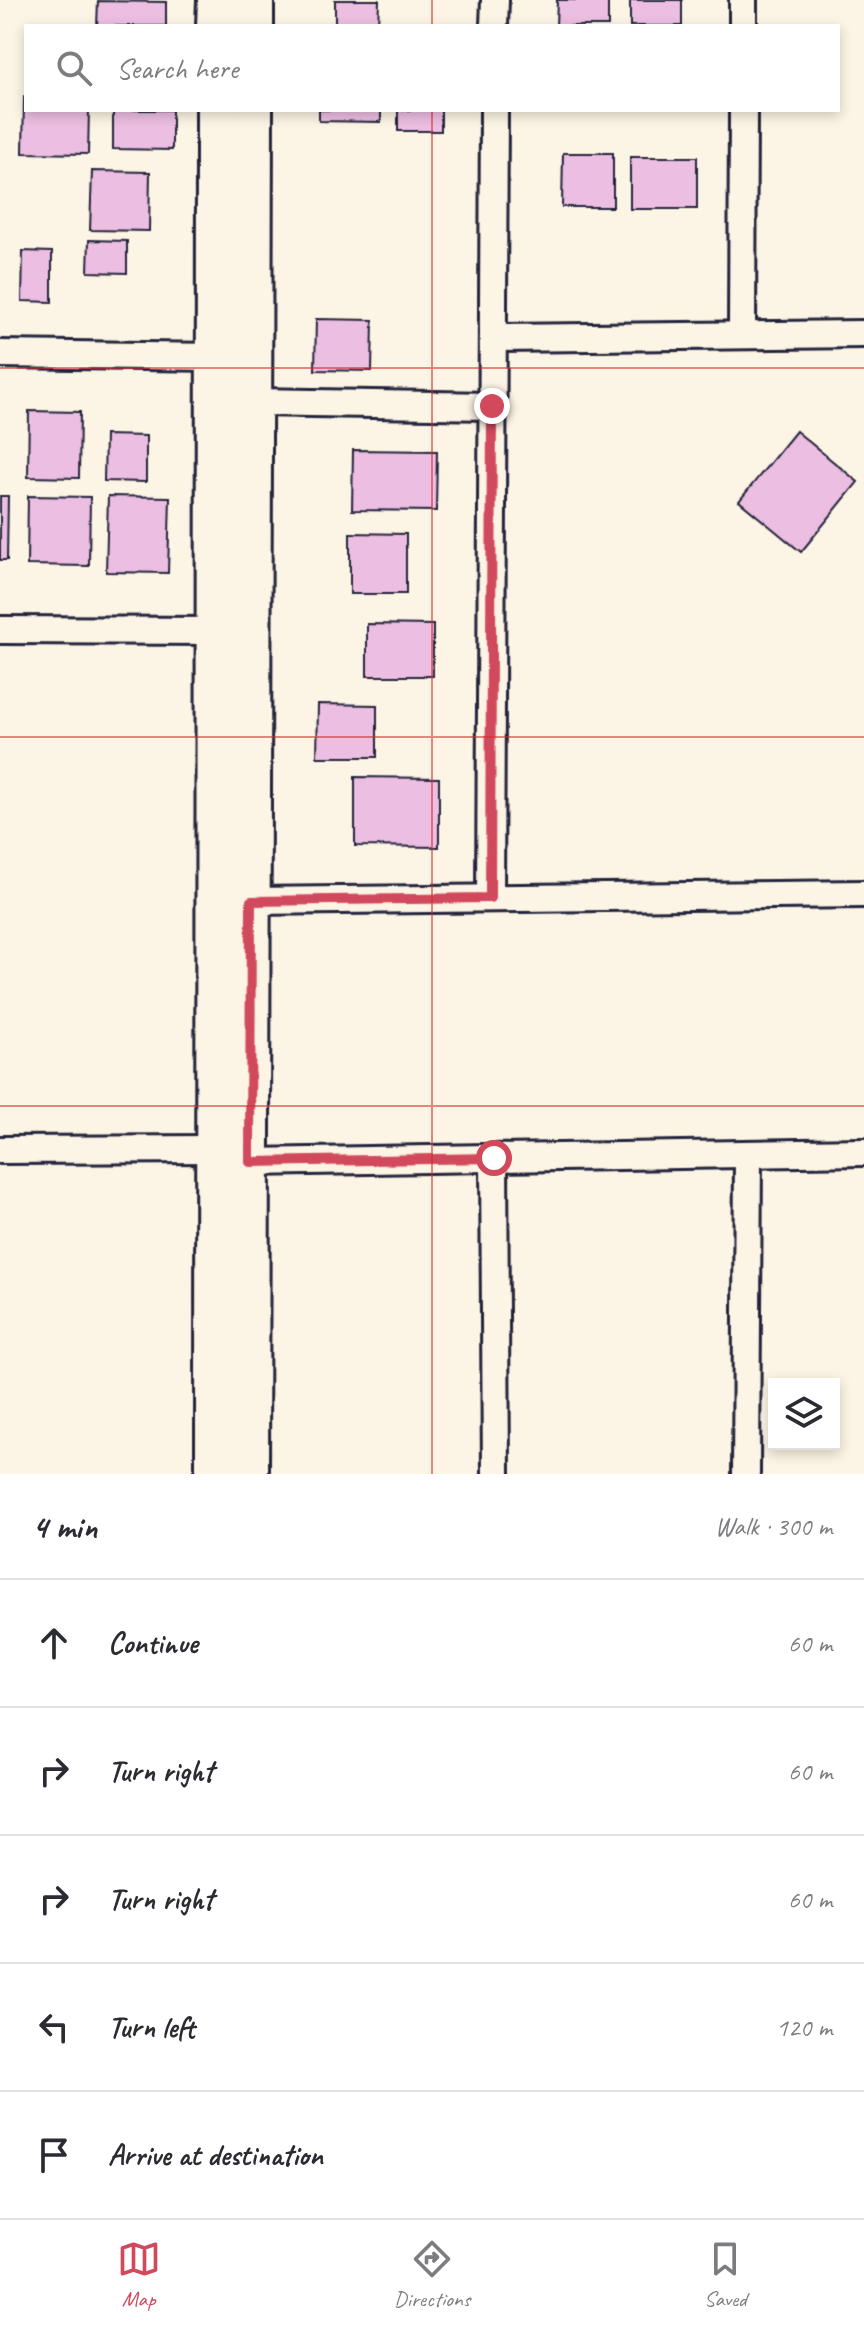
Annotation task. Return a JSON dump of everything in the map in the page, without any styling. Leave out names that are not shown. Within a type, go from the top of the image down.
[{"type":"street","points":[[217,10],[254,0],[254,24]]},
{"type":"street","points":[[494,24],[495,0]]},
{"type":"street","points":[[743,0],[743,24]]},
{"type":"street","points":[[215,1474],[232,1155],[232,1035],[216,631],[216,112]]},
{"type":"street","points":[[232,1035],[251,901],[253,112]]},
{"type":"street","points":[[490,898],[494,112]]},
{"type":"street","points":[[742,335],[743,112]]},
{"type":"street","points":[[493,338],[864,334]]},
{"type":"street","points":[[0,354],[216,357]]},
{"type":"street","points":[[253,402],[492,406]]},
{"type":"street","points":[[0,630],[216,631]]},
{"type":"street","points":[[251,901],[864,894]]},
{"type":"street","points":[[0,1150],[494,1158],[864,1152]]},
{"type":"street","points":[[746,1474],[748,1154]]},
{"type":"street","points":[[232,1155],[249,1474]]},
{"type":"street","points":[[494,1158],[496,1474]]},
{"type":"building","points":[[335,0],[379,0],[378,24],[335,24]]},
{"type":"building","points":[[557,0],[608,0],[608,24],[556,24]]},
{"type":"building","points":[[630,0],[682,0],[682,24],[630,24]]},
{"type":"building","points":[[98,1],[166,2],[166,24],[97,24]]},
{"type":"building","points":[[24,97],[24,112],[89,112],[88,154],[23,153]]},
{"type":"building","points":[[113,112],[172,112],[172,150],[113,149]]},
{"type":"building","points":[[319,112],[381,112],[381,122],[319,121]]},
{"type":"building","points":[[398,112],[441,112],[441,131],[398,131]]},
{"type":"building","points":[[563,153],[613,153],[613,207],[562,207]]},
{"type":"building","points":[[630,157],[697,157],[697,209],[630,209]]},
{"type":"building","points":[[92,171],[150,172],[149,231],[90,230]]},
{"type":"building","points":[[89,240],[127,241],[127,273],[88,272]]},
{"type":"building","points":[[23,251],[52,252],[52,302],[22,301]]},
{"type":"building","points":[[316,319],[373,320],[372,371],[315,370]]},
{"type":"building","points":[[29,411],[80,412],[79,478],[28,477]]},
{"type":"building","points":[[796,431],[858,482],[801,552],[739,501]]},
{"type":"building","points":[[105,435],[146,436],[146,482],[104,481]]},
{"type":"building","points":[[353,450],[437,451],[436,511],[352,510]]},
{"type":"building","points":[[0,496],[8,496],[7,560],[0,560]]},
{"type":"building","points":[[28,496],[90,497],[89,566],[27,565]]},
{"type":"building","points":[[108,496],[170,497],[168,573],[106,572]]},
{"type":"building","points":[[350,533],[406,534],[406,594],[350,594]]},
{"type":"building","points":[[367,624],[433,625],[433,676],[367,676]]},
{"type":"building","points":[[318,704],[377,705],[377,757],[317,757]]},
{"type":"building","points":[[355,777],[439,778],[439,847],[355,846]]},
{"type":"route","points":[[492,406],[490,898],[251,901],[250,1162],[494,1158]]}]
